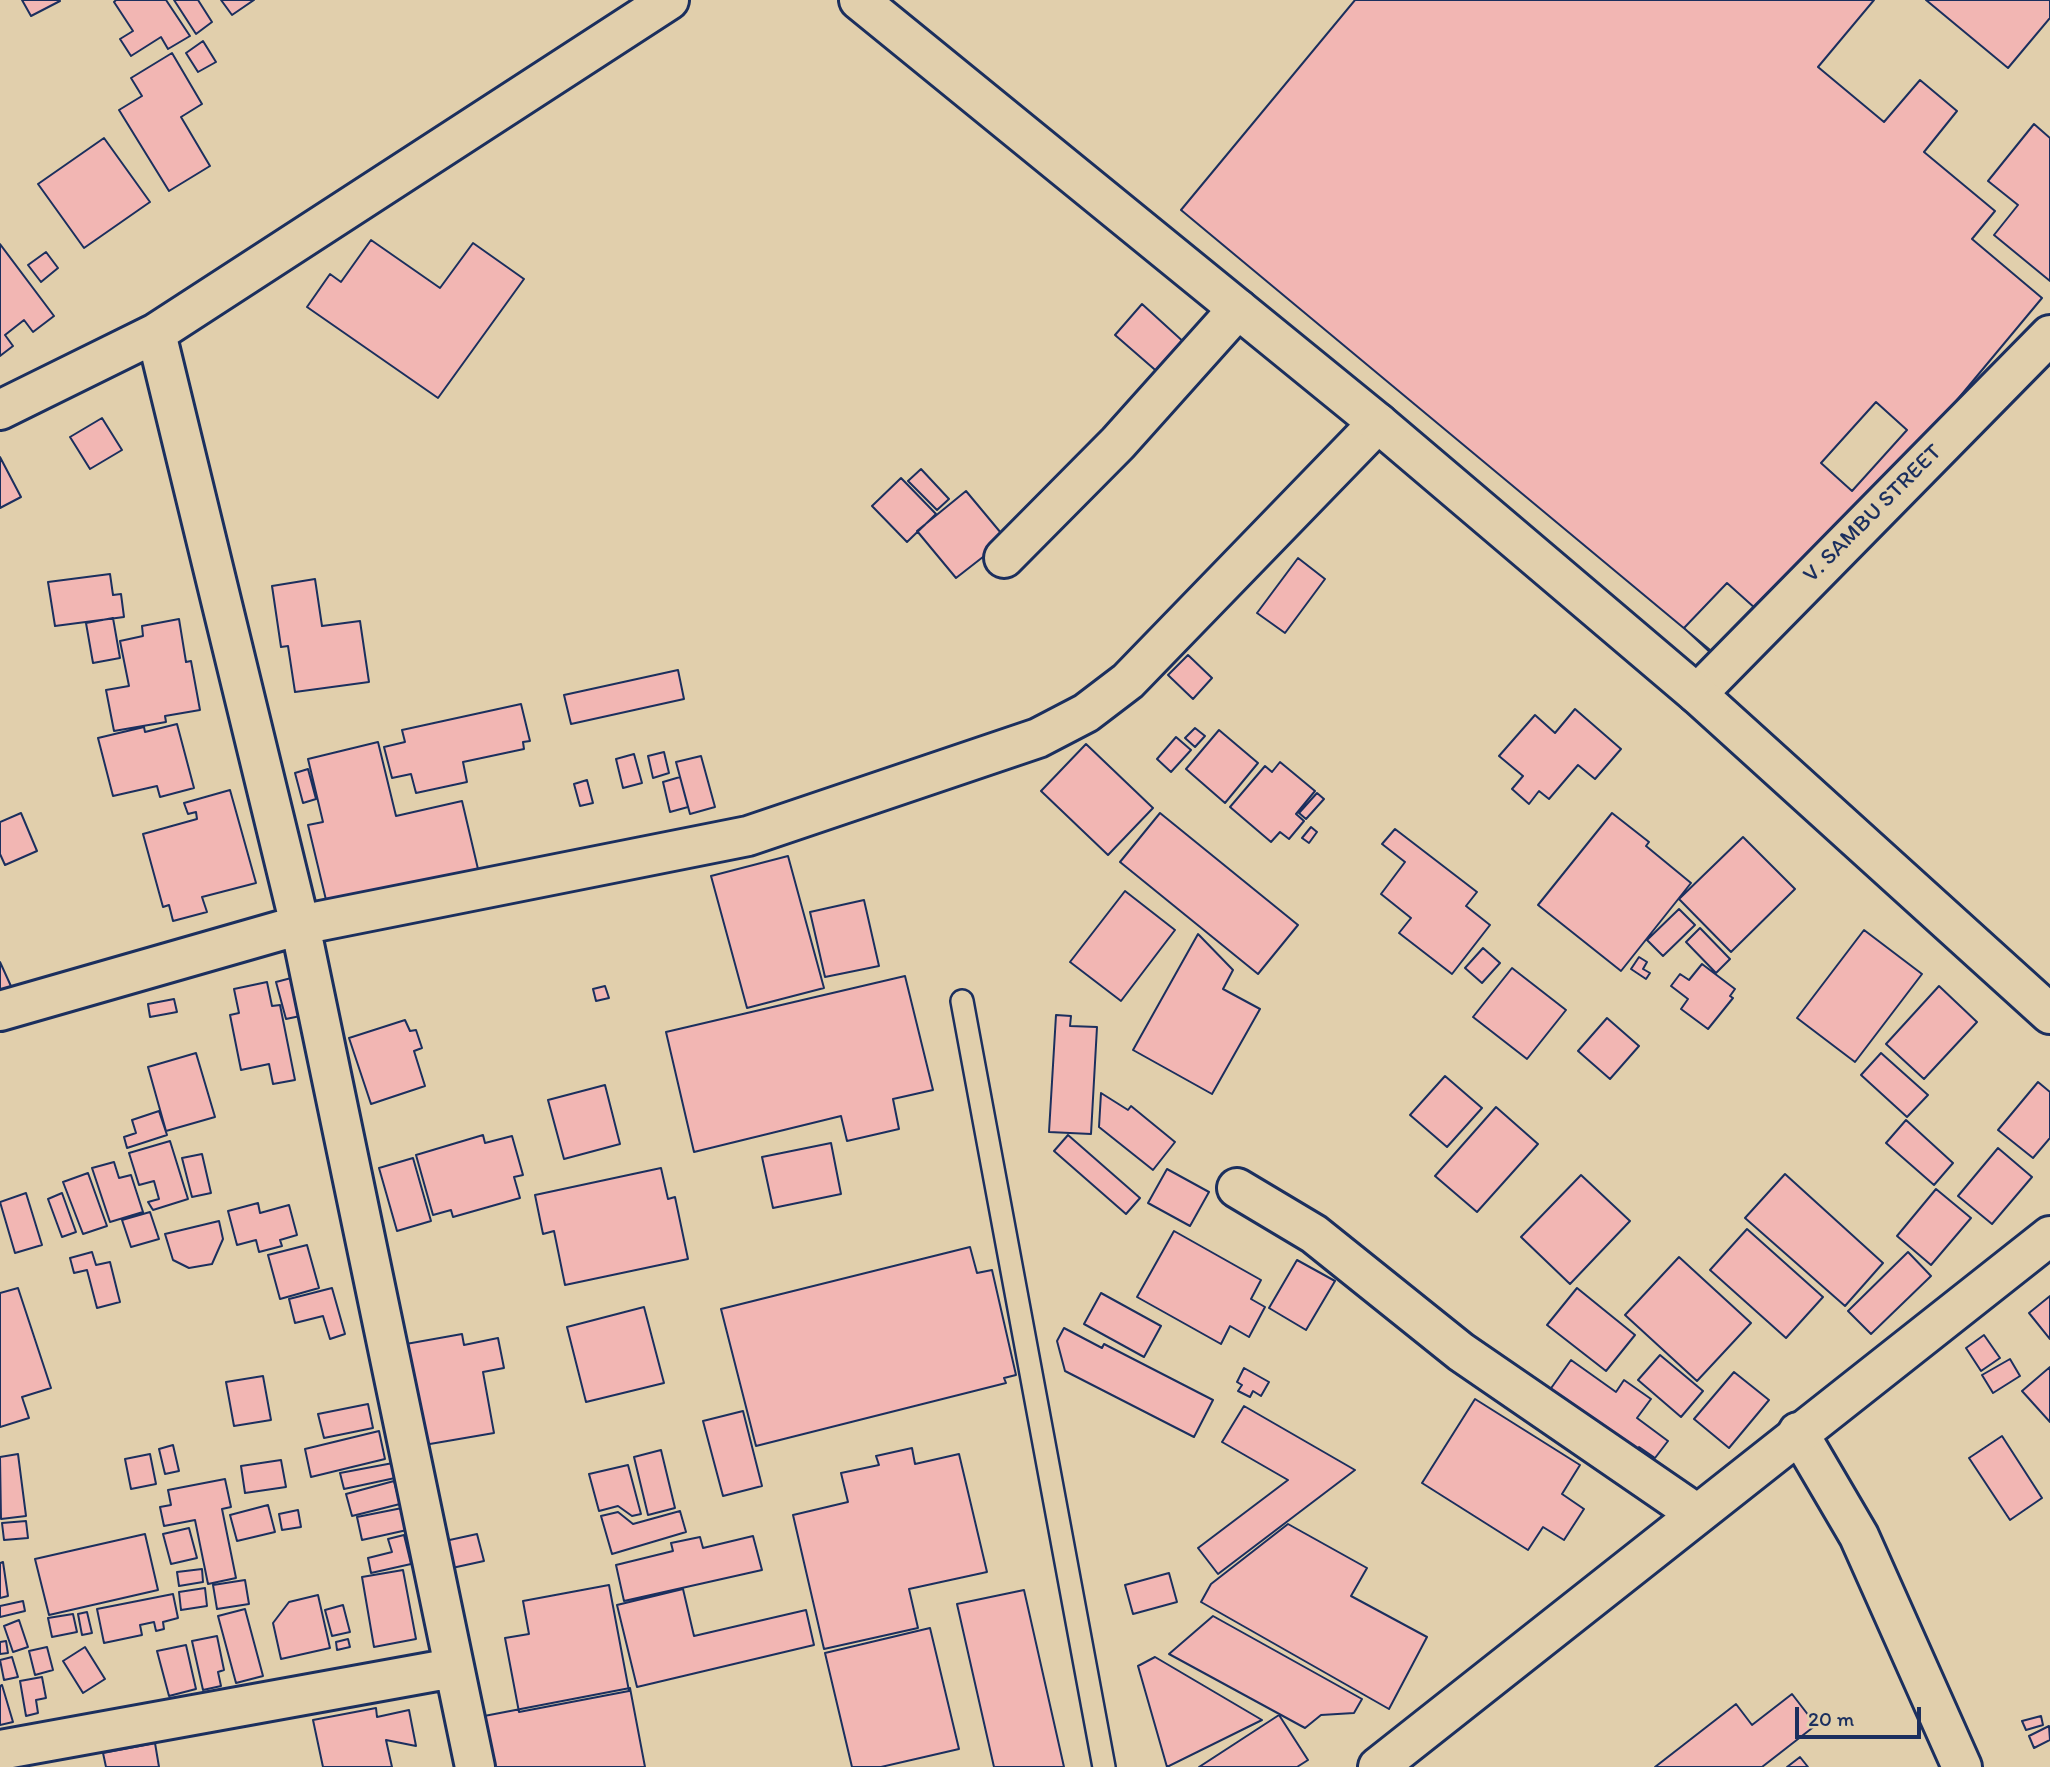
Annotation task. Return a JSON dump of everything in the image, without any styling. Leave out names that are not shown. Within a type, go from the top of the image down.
[{"type":"street","points":[[0,410],[156,333],[669,0]]},
{"type":"street","points":[[859,0],[1378,423],[1697,694],[2050,1014]]},
{"type":"street","points":[[1004,558],[1118,443],[1238,309]]},
{"type":"street","points":[[156,333],[300,925],[475,1767]]},
{"type":"street","name":"V. SAMBU STREET","points":[[1697,694],[2050,335]]},
{"type":"street","points":[[0,1011],[300,925],[748,836],[1038,738],[1086,713],[1128,681],[1378,423]]},
{"type":"street","points":[[1237,1188],[1314,1234],[1461,1352],[1697,1514]]},
{"type":"street","points":[[1378,1767],[1798,1432],[2050,1236]]},
{"type":"street","points":[[1798,1432],[1859,1536],[1962,1767]]},
{"type":"street","points":[[0,1750],[453,1668]]},
{"type":"lane","points":[[962,1001],[1104,1767]]},
{"type":"building","points":[[22,0],[59,0],[60,1],[31,16]]},
{"type":"building","points":[[166,0],[190,36],[168,49],[161,37],[131,56],[120,39],[133,31],[114,2]]},
{"type":"building","points":[[174,0],[198,0],[212,22],[196,34]]},
{"type":"building","points":[[221,0],[254,0],[232,15]]},
{"type":"building","points":[[1355,0],[1874,0],[1818,67],[1884,122],[1920,80],[1957,111],[1924,152],[1995,211],[1972,239],[2042,298],[1733,669],[1181,210]]},
{"type":"building","points":[[1926,0],[2050,0],[2050,18],[2008,68]]},
{"type":"building","points":[[203,41],[216,62],[198,72],[186,53]]},
{"type":"building","points":[[172,53],[202,104],[181,117],[210,166],[169,191],[119,110],[142,96],[131,78]]},
{"type":"building","points":[[2034,124],[2050,138],[2050,281],[1994,235],[2018,205],[1988,181]]},
{"type":"building","points":[[104,138],[150,202],[84,248],[38,184]]},
{"type":"building","points":[[371,240],[440,288],[473,243],[524,279],[438,398],[307,307],[330,274],[341,282]]},
{"type":"building","points":[[0,244],[54,316],[33,332],[24,320],[5,335],[13,346],[0,356]]},
{"type":"building","points":[[46,252],[58,268],[41,282],[28,265]]},
{"type":"building","points":[[1142,304],[1187,345],[1161,375],[1115,335]]},
{"type":"building","points":[[1876,402],[1907,430],[1852,491],[1821,463]]},
{"type":"building","points":[[102,418],[122,450],[90,469],[70,437]]},
{"type":"building","points":[[0,457],[21,497],[0,508]]},
{"type":"building","points":[[921,469],[949,499],[937,510],[908,481]]},
{"type":"building","points":[[901,478],[936,514],[907,542],[872,506]]},
{"type":"building","points":[[966,491],[1006,539],[956,578],[917,531]]},
{"type":"building","points":[[1298,558],[1325,579],[1285,633],[1257,613]]},
{"type":"building","points":[[110,574],[113,595],[121,594],[124,617],[55,626],[48,582]]},
{"type":"building","points":[[315,579],[322,626],[360,621],[369,682],[295,692],[288,646],[281,647],[272,586]]},
{"type":"building","points":[[1727,583],[1756,609],[1713,655],[1684,628]]},
{"type":"building","points":[[113,618],[120,658],[93,663],[86,623]]},
{"type":"building","points":[[179,619],[186,662],[191,661],[200,710],[165,716],[166,722],[114,731],[106,690],[129,686],[120,641],[143,636],[142,626]]},
{"type":"building","points":[[1188,655],[1212,678],[1193,699],[1168,675]]},
{"type":"building","points":[[678,670],[684,699],[571,724],[564,695]]},
{"type":"building","points":[[521,704],[530,741],[523,742],[524,749],[463,762],[467,782],[416,793],[411,774],[392,778],[384,747],[405,742],[402,730]]},
{"type":"building","points":[[1575,709],[1621,749],[1595,779],[1578,765],[1549,799],[1539,791],[1529,804],[1512,789],[1523,776],[1499,756],[1535,715],[1555,733]]},
{"type":"building","points":[[177,724],[194,788],[160,797],[157,786],[113,796],[98,738],[144,727],[145,732]]},
{"type":"building","points":[[1195,728],[1205,736],[1195,747],[1185,738]]},
{"type":"building","points":[[1219,730],[1258,763],[1225,803],[1186,769]]},
{"type":"building","points":[[1176,737],[1191,750],[1171,772],[1157,759]]},
{"type":"building","points":[[378,742],[396,816],[462,801],[478,869],[327,904],[308,825],[323,822],[308,759]]},
{"type":"building","points":[[1086,744],[1153,808],[1108,855],[1041,791]]},
{"type":"building","points":[[664,752],[669,773],[653,778],[648,756]]},
{"type":"building","points":[[634,754],[642,783],[623,788],[616,759]]},
{"type":"building","points":[[701,756],[715,807],[690,814],[676,762]]},
{"type":"building","points":[[1280,762],[1315,791],[1296,814],[1304,821],[1289,839],[1280,832],[1271,842],[1230,807],[1265,766],[1272,772]]},
{"type":"building","points":[[308,769],[316,799],[303,803],[295,773]]},
{"type":"building","points":[[680,777],[688,807],[670,812],[663,782]]},
{"type":"building","points":[[587,780],[593,803],[580,806],[574,784]]},
{"type":"building","points":[[230,790],[256,883],[202,897],[207,912],[173,921],[169,905],[163,907],[143,834],[197,819],[196,812],[188,814],[184,803]]},
{"type":"building","points":[[1317,793],[1324,799],[1306,819],[1299,813]]},
{"type":"building","points":[[21,813],[37,851],[5,865],[0,854],[0,822]]},
{"type":"building","points":[[1160,813],[1298,925],[1258,974],[1120,862]]},
{"type":"building","points":[[1612,813],[1649,842],[1646,846],[1691,883],[1621,971],[1538,905]]},
{"type":"building","points":[[1311,827],[1317,832],[1309,843],[1302,838]]},
{"type":"building","points":[[1395,829],[1477,892],[1466,906],[1490,925],[1452,974],[1399,933],[1411,918],[1381,894],[1405,862],[1382,844]]},
{"type":"building","points":[[1743,837],[1795,889],[1731,952],[1679,899]]},
{"type":"building","points":[[788,856],[824,988],[747,1008],[711,876]]},
{"type":"building","points":[[1125,891],[1175,930],[1121,1001],[1070,962]]},
{"type":"building","points":[[864,900],[879,966],[825,977],[810,912]]},
{"type":"building","points":[[1679,909],[1695,925],[1663,956],[1647,940]]},
{"type":"building","points":[[1700,928],[1730,959],[1716,973],[1686,942]]},
{"type":"building","points":[[1864,930],[1922,974],[1855,1062],[1797,1018]]},
{"type":"building","points":[[1198,934],[1233,970],[1223,989],[1260,1009],[1212,1094],[1133,1050]]},
{"type":"building","points":[[1483,948],[1500,963],[1482,983],[1465,968]]},
{"type":"building","points":[[1639,957],[1647,962],[1643,969],[1650,973],[1646,979],[1631,969]]},
{"type":"building","points":[[0,962],[15,995],[0,1001]]},
{"type":"building","points":[[1702,964],[1735,989],[1730,996],[1733,998],[1708,1029],[1681,1009],[1688,999],[1671,986],[1680,974],[1689,980]]},
{"type":"building","points":[[1512,968],[1566,1010],[1527,1059],[1473,1017]]},
{"type":"building","points":[[905,976],[933,1090],[893,1099],[899,1129],[847,1141],[841,1116],[694,1152],[666,1032]]},
{"type":"building","points":[[295,977],[305,1015],[286,1019],[276,982]]},
{"type":"building","points":[[267,982],[272,1006],[280,1005],[295,1080],[273,1084],[269,1064],[241,1070],[230,1015],[239,1013],[234,989]]},
{"type":"building","points":[[605,986],[609,998],[596,1001],[593,989]]},
{"type":"building","points":[[1939,986],[1977,1022],[1924,1079],[1886,1044]]},
{"type":"building","points":[[174,999],[177,1012],[150,1017],[148,1004]]},
{"type":"building","points":[[1056,1015],[1071,1016],[1070,1026],[1097,1027],[1091,1134],[1049,1132]]},
{"type":"building","points":[[1607,1018],[1639,1046],[1610,1079],[1578,1051]]},
{"type":"building","points":[[405,1020],[410,1031],[416,1030],[422,1048],[414,1051],[425,1086],[371,1104],[349,1038]]},
{"type":"building","points":[[196,1053],[215,1117],[166,1131],[148,1067]]},
{"type":"building","points":[[1881,1053],[1928,1095],[1907,1117],[1861,1075]]},
{"type":"building","points":[[1445,1076],[1482,1108],[1447,1147],[1410,1115]]},
{"type":"building","points":[[2038,1082],[2050,1092],[2050,1138],[2033,1158],[1998,1130]]},
{"type":"building","points":[[605,1085],[620,1144],[564,1159],[548,1100]]},
{"type":"building","points":[[1101,1093],[1128,1110],[1131,1106],[1175,1142],[1153,1170],[1099,1127]]},
{"type":"building","points":[[1496,1107],[1538,1144],[1477,1212],[1435,1176]]},
{"type":"building","points":[[159,1111],[167,1135],[127,1148],[124,1137],[136,1133],[132,1120]]},
{"type":"building","points":[[1906,1120],[1953,1163],[1934,1185],[1886,1143]]},
{"type":"building","points":[[483,1135],[485,1143],[512,1136],[523,1175],[514,1177],[520,1198],[453,1217],[451,1210],[433,1215],[416,1155]]},
{"type":"building","points":[[1068,1135],[1140,1198],[1126,1214],[1054,1151]]},
{"type":"building","points":[[170,1141],[188,1199],[153,1210],[148,1202],[159,1199],[154,1181],[139,1185],[129,1153]]},
{"type":"building","points":[[831,1143],[841,1194],[773,1208],[762,1157]]},
{"type":"building","points":[[1998,1148],[2032,1177],[1992,1224],[1958,1196]]},
{"type":"building","points":[[202,1154],[211,1193],[192,1197],[182,1158]]},
{"type":"building","points":[[413,1158],[431,1221],[397,1231],[379,1168]]},
{"type":"building","points":[[114,1162],[119,1178],[131,1175],[143,1212],[110,1222],[92,1168]]},
{"type":"building","points":[[661,1168],[668,1199],[675,1197],[688,1259],[565,1285],[554,1231],[543,1234],[535,1195]]},
{"type":"building","points":[[1167,1169],[1209,1192],[1190,1226],[1148,1203]]},
{"type":"building","points":[[88,1173],[107,1226],[83,1234],[63,1182]]},
{"type":"building","points":[[1785,1174],[1883,1263],[1845,1306],[1745,1218]]},
{"type":"building","points":[[1581,1175],[1630,1221],[1570,1284],[1521,1237]]},
{"type":"building","points":[[1936,1189],[1971,1218],[1931,1265],[1897,1236]]},
{"type":"building","points":[[26,1193],[42,1245],[15,1253],[0,1202]]},
{"type":"building","points":[[62,1193],[76,1232],[62,1237],[48,1199]]},
{"type":"building","points":[[258,1203],[260,1213],[289,1205],[297,1235],[280,1240],[282,1246],[259,1252],[256,1240],[237,1245],[228,1211]]},
{"type":"building","points":[[150,1212],[159,1239],[131,1247],[122,1220]]},
{"type":"building","points":[[219,1221],[223,1239],[212,1264],[189,1268],[173,1260],[165,1234]]},
{"type":"building","points":[[1747,1229],[1823,1297],[1786,1338],[1710,1270]]},
{"type":"building","points":[[1174,1231],[1261,1280],[1251,1299],[1265,1307],[1249,1337],[1230,1326],[1221,1344],[1137,1297]]},
{"type":"building","points":[[307,1245],[319,1288],[280,1299],[268,1255]]},
{"type":"building","points":[[970,1247],[977,1273],[992,1270],[1016,1375],[1004,1378],[1006,1383],[756,1446],[721,1309]]},
{"type":"building","points":[[92,1252],[96,1265],[110,1262],[120,1302],[97,1308],[87,1270],[74,1273],[70,1258]]},
{"type":"building","points":[[1908,1252],[1931,1276],[1871,1334],[1848,1311]]},
{"type":"building","points":[[1679,1257],[1751,1323],[1697,1381],[1625,1315]]},
{"type":"building","points":[[1297,1260],[1335,1281],[1306,1330],[1269,1308]]},
{"type":"building","points":[[18,1288],[51,1388],[22,1397],[29,1418],[0,1427],[0,1293]]},
{"type":"building","points":[[332,1288],[345,1334],[330,1339],[323,1316],[295,1323],[289,1299]]},
{"type":"building","points":[[1577,1288],[1635,1335],[1606,1371],[1547,1325]]},
{"type":"building","points":[[1101,1293],[1161,1326],[1144,1357],[1084,1324]]},
{"type":"building","points":[[2050,1296],[2050,1339],[2029,1313]]},
{"type":"building","points":[[644,1307],[664,1383],[586,1402],[567,1327]]},
{"type":"building","points":[[1064,1328],[1102,1348],[1104,1344],[1213,1400],[1194,1437],[1065,1371],[1057,1341]]},
{"type":"building","points":[[462,1334],[464,1345],[498,1338],[504,1368],[483,1372],[494,1433],[424,1445],[406,1344]]},
{"type":"building","points":[[1984,1335],[2000,1358],[1981,1371],[1966,1348]]},
{"type":"building","points":[[1660,1355],[1703,1391],[1681,1417],[1638,1380]]},
{"type":"building","points":[[2010,1359],[2020,1376],[1993,1393],[1982,1375]]},
{"type":"building","points":[[1571,1360],[1616,1392],[1624,1380],[1651,1399],[1637,1418],[1668,1441],[1655,1458],[1639,1447],[1628,1462],[1542,1401]]},
{"type":"building","points":[[2050,1367],[2050,1422],[2022,1391]]},
{"type":"building","points":[[1244,1368],[1269,1382],[1261,1396],[1253,1391],[1250,1397],[1238,1391],[1242,1385],[1237,1382]]},
{"type":"building","points":[[1734,1372],[1769,1400],[1729,1448],[1694,1419]]},
{"type":"building","points":[[263,1376],[271,1420],[234,1426],[226,1382]]},
{"type":"building","points":[[1475,1399],[1580,1465],[1562,1494],[1584,1509],[1564,1540],[1543,1527],[1528,1550],[1422,1483]]},
{"type":"building","points":[[368,1404],[373,1428],[324,1438],[318,1414]]},
{"type":"building","points":[[1244,1406],[1355,1470],[1218,1574],[1198,1548],[1288,1480],[1222,1442]]},
{"type":"building","points":[[743,1411],[762,1486],[723,1496],[703,1421]]},
{"type":"building","points":[[379,1431],[385,1459],[311,1477],[305,1449]]},
{"type":"building","points":[[2002,1436],[2042,1498],[2010,1520],[1969,1458]]},
{"type":"building","points":[[173,1445],[179,1471],[165,1474],[159,1449]]},
{"type":"building","points":[[912,1448],[915,1464],[959,1454],[987,1572],[909,1589],[918,1628],[824,1649],[793,1515],[848,1502],[841,1473],[879,1465],[876,1456]]},
{"type":"building","points":[[661,1450],[675,1508],[648,1515],[634,1457]]},
{"type":"building","points":[[18,1454],[26,1516],[1,1519],[0,1457]]},
{"type":"building","points":[[150,1454],[156,1484],[131,1489],[125,1459]]},
{"type":"building","points":[[281,1460],[286,1487],[245,1493],[241,1466]]},
{"type":"building","points":[[393,1463],[395,1478],[344,1489],[340,1473]]},
{"type":"building","points":[[628,1465],[641,1514],[632,1516],[618,1506],[599,1511],[589,1474]]},
{"type":"building","points":[[225,1479],[231,1507],[222,1509],[236,1578],[208,1584],[195,1520],[164,1526],[160,1507],[171,1505],[168,1490]]},
{"type":"building","points":[[394,1481],[400,1504],[352,1516],[346,1494]]},
{"type":"building","points":[[268,1505],[275,1532],[237,1541],[230,1515]]},
{"type":"building","points":[[402,1508],[407,1530],[362,1540],[357,1517]]},
{"type":"building","points":[[298,1510],[301,1527],[282,1530],[279,1514]]},
{"type":"building","points":[[680,1511],[686,1532],[612,1554],[601,1516],[618,1512],[633,1524]]},
{"type":"building","points":[[26,1521],[28,1538],[4,1540],[2,1523]]},
{"type":"building","points":[[1288,1524],[1367,1568],[1351,1596],[1427,1637],[1389,1709],[1201,1602],[1211,1584]]},
{"type":"building","points":[[189,1528],[197,1558],[171,1564],[163,1534]]},
{"type":"building","points":[[145,1534],[158,1590],[49,1615],[35,1559]]},
{"type":"building","points":[[477,1534],[484,1561],[452,1568],[445,1541]]},
{"type":"building","points":[[404,1535],[411,1564],[371,1573],[368,1558],[392,1552],[388,1539]]},
{"type":"building","points":[[753,1536],[762,1570],[624,1601],[616,1565],[673,1551],[671,1543],[700,1537],[703,1548]]},
{"type":"building","points":[[3,1562],[8,1596],[0,1598],[0,1563]]},
{"type":"building","points":[[202,1569],[203,1582],[179,1586],[177,1572]]},
{"type":"building","points":[[403,1570],[416,1639],[374,1647],[362,1577]]},
{"type":"building","points":[[1169,1573],[1177,1602],[1133,1614],[1125,1585]]},
{"type":"building","points":[[245,1580],[249,1604],[217,1609],[213,1585]]},
{"type":"building","points":[[609,1585],[629,1691],[519,1712],[505,1638],[529,1634],[523,1601]]},
{"type":"building","points":[[205,1588],[207,1606],[181,1610],[179,1592]]},
{"type":"building","points":[[683,1589],[694,1636],[806,1610],[814,1645],[637,1687],[617,1605]]},
{"type":"building","points":[[1024,1590],[1064,1767],[994,1767],[957,1604]]},
{"type":"building","points":[[173,1594],[178,1618],[163,1622],[164,1629],[156,1631],[154,1622],[140,1625],[142,1635],[104,1643],[97,1609]]},
{"type":"building","points":[[318,1595],[330,1648],[281,1659],[273,1623],[289,1602]]},
{"type":"building","points":[[23,1601],[25,1611],[0,1617],[0,1606]]},
{"type":"building","points":[[343,1605],[350,1632],[332,1636],[325,1610]]},
{"type":"building","points":[[245,1609],[263,1676],[236,1683],[218,1616]]},
{"type":"building","points":[[87,1612],[92,1633],[82,1635],[78,1614]]},
{"type":"building","points":[[73,1614],[77,1632],[52,1637],[48,1618]]},
{"type":"building","points":[[1213,1616],[1362,1699],[1354,1713],[1321,1715],[1305,1728],[1169,1654]]},
{"type":"building","points":[[19,1620],[28,1647],[13,1652],[4,1626]]},
{"type":"building","points":[[930,1628],[959,1749],[881,1767],[852,1767],[825,1653]]},
{"type":"building","points":[[217,1636],[224,1670],[218,1672],[221,1686],[203,1690],[192,1641]]},
{"type":"building","points":[[348,1639],[350,1647],[337,1650],[336,1642]]},
{"type":"building","points":[[6,1641],[8,1653],[0,1654],[0,1642]]},
{"type":"building","points":[[186,1645],[196,1689],[169,1696],[157,1651]]},
{"type":"building","points":[[47,1647],[53,1670],[35,1675],[29,1651]]},
{"type":"building","points":[[85,1647],[105,1679],[83,1693],[63,1661]]},
{"type":"building","points":[[12,1657],[18,1677],[4,1680],[0,1660]]},
{"type":"building","points":[[1155,1657],[1262,1720],[1167,1767],[1138,1666]]},
{"type":"building","points":[[42,1677],[46,1698],[36,1700],[38,1713],[26,1716],[20,1681]]},
{"type":"building","points":[[2,1685],[13,1722],[0,1725],[0,1686]]},
{"type":"building","points":[[630,1688],[645,1767],[489,1767],[479,1717]]},
{"type":"building","points":[[1792,1694],[1816,1725],[1762,1767],[1655,1767],[1736,1704],[1752,1725]]},
{"type":"building","points":[[376,1708],[377,1717],[409,1710],[416,1746],[386,1740],[392,1767],[323,1767],[313,1720]]},
{"type":"building","points":[[1279,1715],[1308,1760],[1297,1767],[1199,1767]]},
{"type":"building","points":[[2041,1716],[2043,1725],[2026,1730],[2022,1721]]},
{"type":"building","points":[[2049,1726],[2050,1740],[2034,1748],[2029,1736]]},
{"type":"building","points":[[155,1743],[159,1767],[106,1767],[103,1753]]},
{"type":"building","points":[[1800,1757],[1808,1767],[1787,1767]]}]
